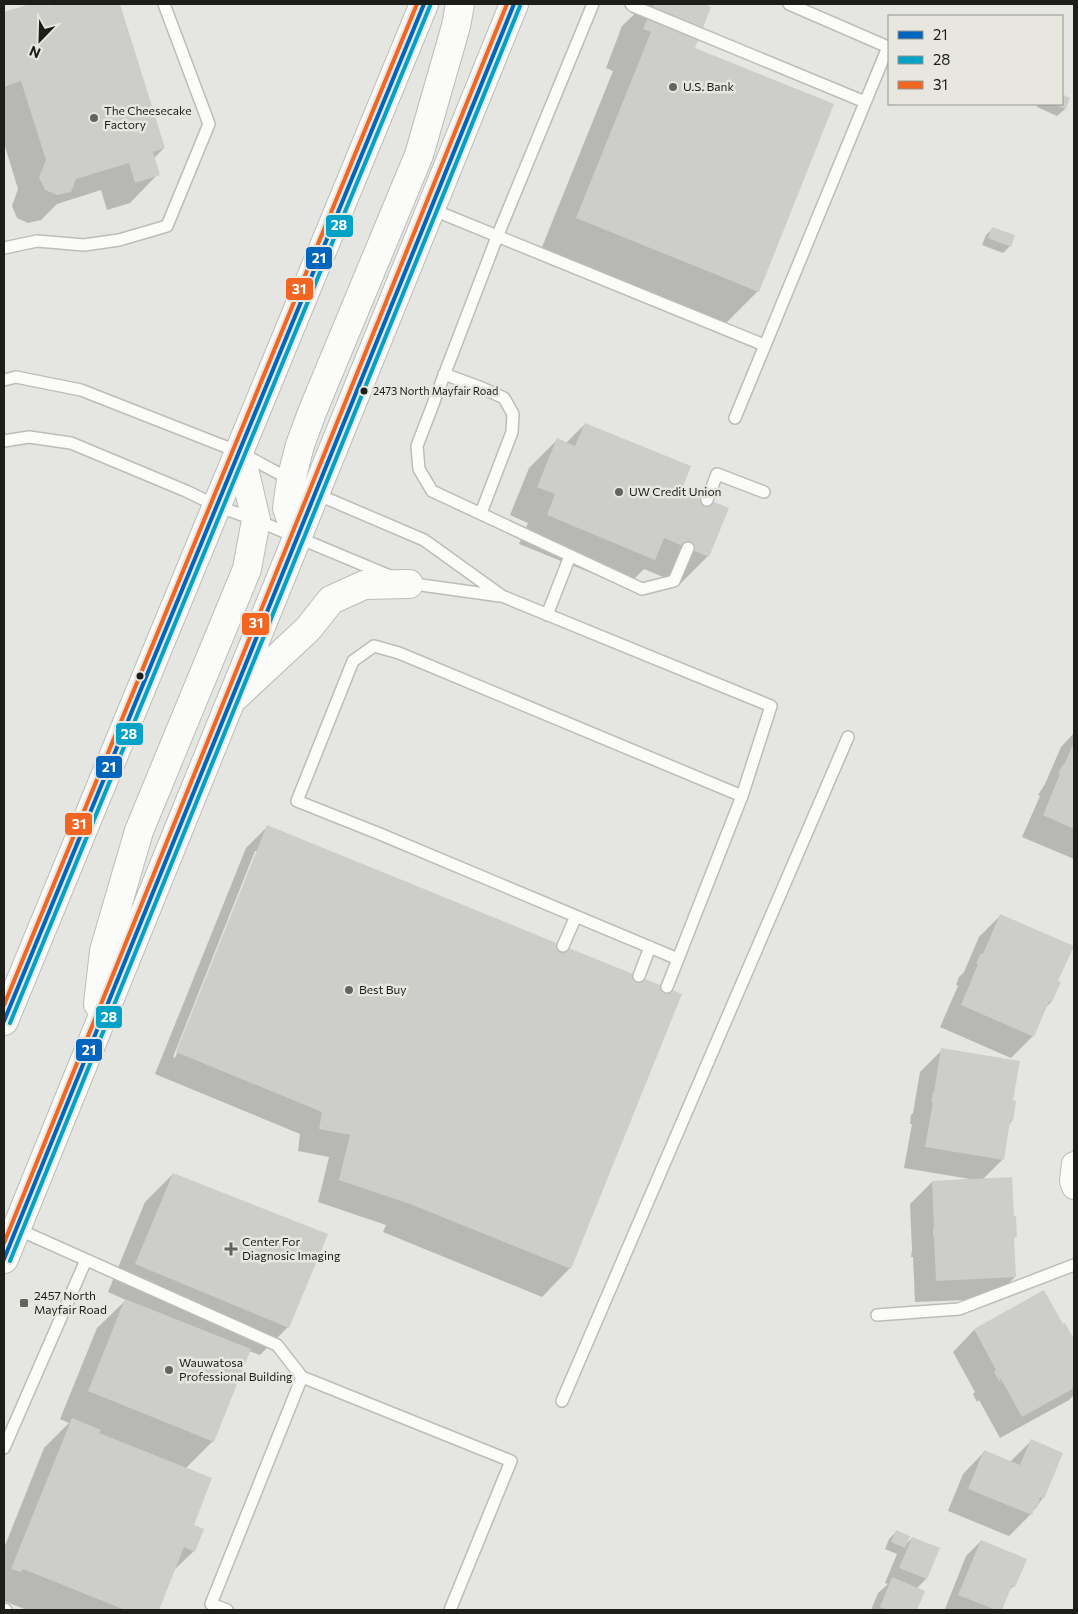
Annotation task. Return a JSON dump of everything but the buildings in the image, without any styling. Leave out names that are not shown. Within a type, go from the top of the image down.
[{"type":"main road","points":[[4,1021],[424,4]]},
{"type":"main road","points":[[297,537],[287,508],[291,480],[300,445],[418,155],[456,26],[460,4]]},
{"type":"main road","points":[[4,1259],[10,1226],[94,1036],[514,4]]},
{"type":"main road","points":[[94,1036],[104,951],[139,831],[247,569],[256,520],[239,452]]},
{"type":"main road","points":[[230,703],[308,629],[331,600],[364,585],[409,584]]},
{"type":"street","points":[[1074,1164],[1072,1181],[1074,1187]]},
{"type":"lane","points":[[4,248],[37,241],[84,245],[119,240],[167,226],[209,124],[164,4]]},
{"type":"lane","points":[[593,4],[496,237],[417,446],[419,469],[432,491],[642,590],[674,581],[688,548]]},
{"type":"lane","points":[[631,4],[865,102]]},
{"type":"lane","points":[[735,418],[888,47],[789,4]]},
{"type":"lane","points":[[431,209],[764,345]]},
{"type":"lane","points":[[444,374],[504,398],[513,414],[512,432],[481,513]]},
{"type":"lane","points":[[4,380],[16,376],[81,390],[239,452],[315,493],[424,540],[502,596],[772,706],[742,796],[667,987]]},
{"type":"lane","points":[[4,441],[29,438],[71,444],[409,584],[502,596]]},
{"type":"lane","points":[[707,500],[717,474],[764,492]]},
{"type":"lane","points":[[547,615],[570,556]]},
{"type":"lane","points":[[678,959],[297,801],[353,661],[374,646],[399,653],[742,796]]},
{"type":"lane","points":[[562,1401],[848,737]]},
{"type":"lane","points":[[563,946],[576,916]]},
{"type":"lane","points":[[638,976],[650,947]]},
{"type":"lane","points":[[10,1226],[277,1345],[302,1377],[511,1461],[450,1610]]},
{"type":"lane","points":[[4,1448],[86,1260]]},
{"type":"lane","points":[[877,1315],[959,1309],[1074,1265]]},
{"type":"lane","points":[[227,1610],[211,1604],[302,1377]]},
{"type":"transit line","name":"31","points":[[4,1005],[417,4]]},
{"type":"transit line","name":"21","points":[[4,1021],[424,4]]},
{"type":"transit line","name":"31","points":[[4,1243],[507,4]]},
{"type":"transit line","name":"21","points":[[4,1259],[514,4]]},
{"type":"transit line","name":"28","points":[[10,1023],[430,6]]},
{"type":"transit line","name":"28","points":[[10,1261],[520,6]]},
{"type":"place","name":"U.S. Bank","points":[[673,87]]},
{"type":"place","name":"The Cheesecake Factory","points":[[94,118]]},
{"type":"place","name":"2473 North Mayfair Road","points":[[364,391]]},
{"type":"place","name":"UW Credit Union","points":[[619,492]]},
{"type":"place","name":"Best Buy","points":[[349,990]]},
{"type":"place","name":"Center For Diagnosic Imaging","points":[[231,1249]]},
{"type":"place","name":"2457 North Mayfair Road","points":[[24,1303]]},
{"type":"place","name":"Wauwatosa Professional Building","points":[[169,1370]]}]
